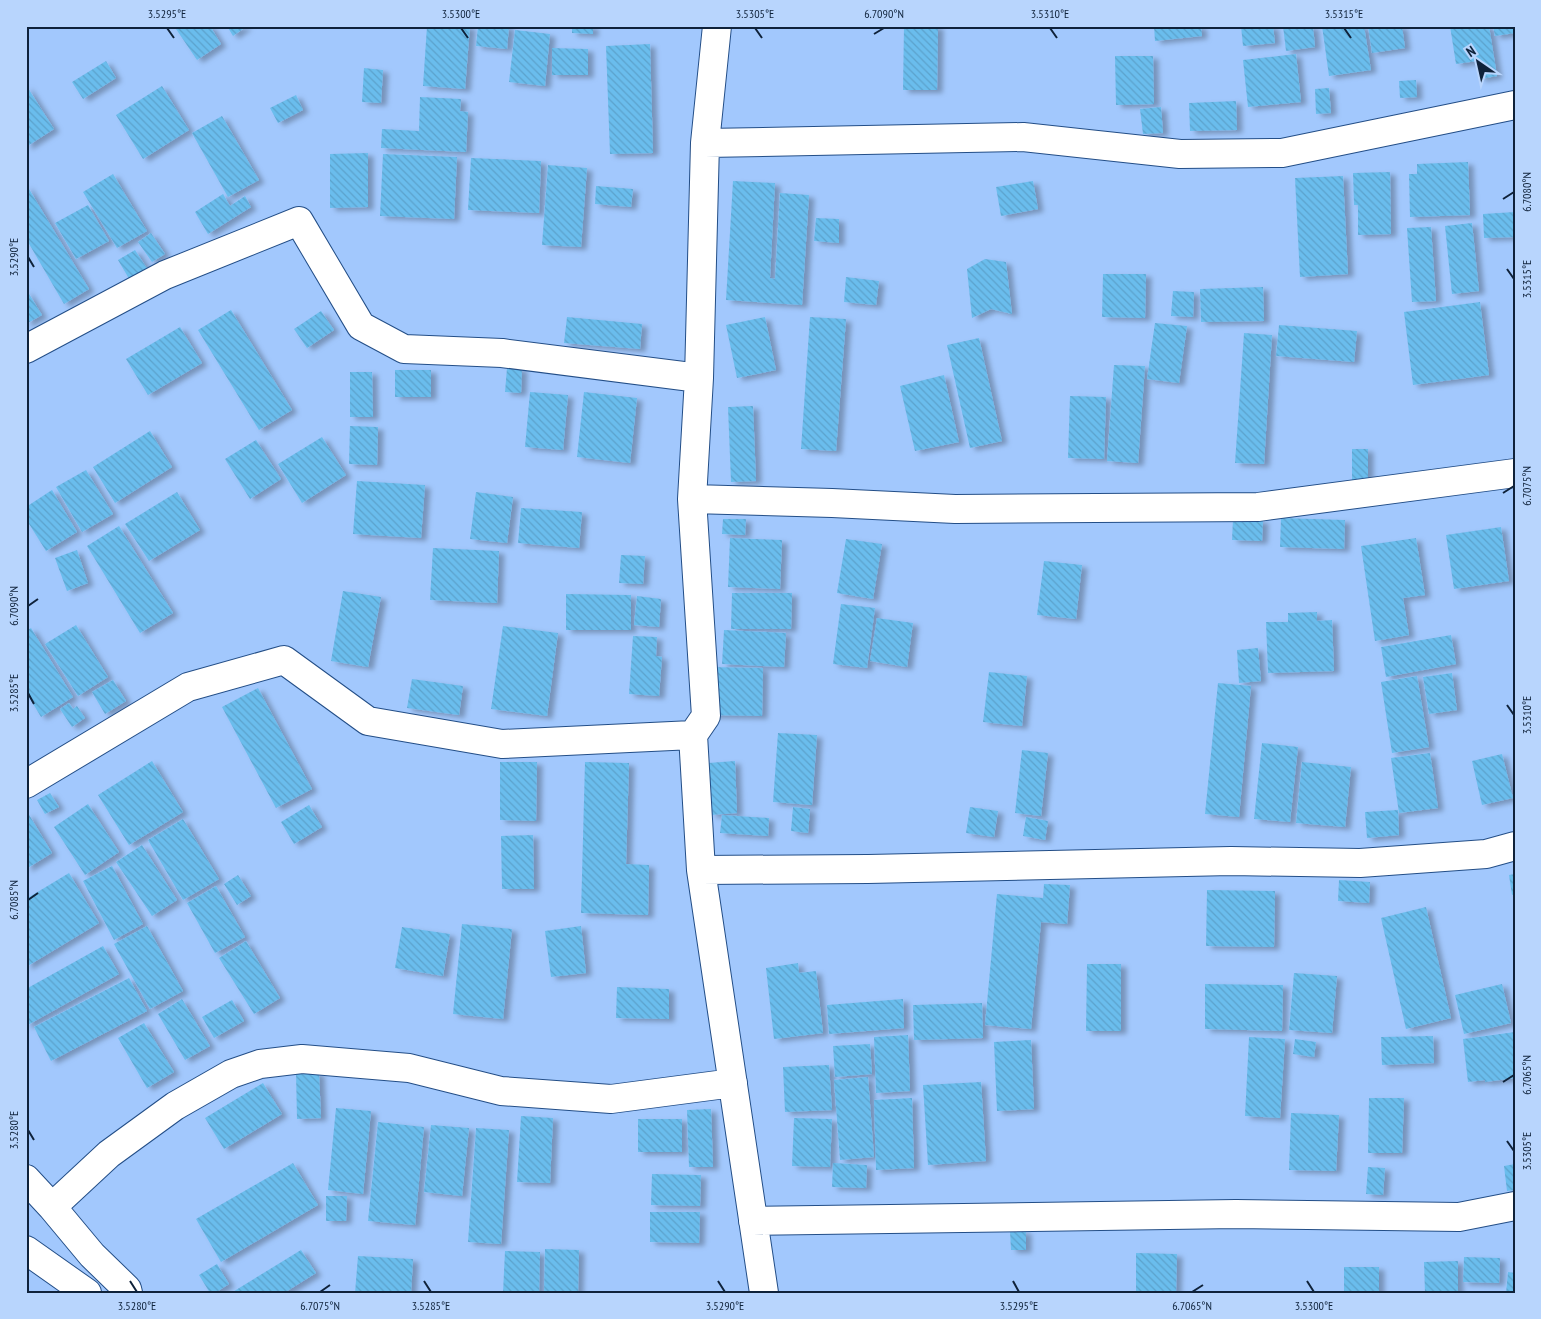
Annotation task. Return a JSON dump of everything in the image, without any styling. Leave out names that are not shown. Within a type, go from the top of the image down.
[{"type":"street","points":[[717,26],[705,143],[699,378],[692,499],[706,716],[693,734],[701,870],[764,1293]]},
{"type":"street","points":[[705,143],[1023,137],[1180,154],[1282,153],[1515,105]]},
{"type":"street","points":[[26,349],[165,275],[300,221],[361,326],[404,349],[502,353],[699,378]]},
{"type":"street","points":[[692,499],[832,502],[954,509],[1258,507],[1515,473]]},
{"type":"street","points":[[26,784],[188,687],[284,660],[368,721],[502,744],[693,734]]},
{"type":"street","points":[[701,870],[868,870],[1231,861],[1360,864],[1486,854],[1515,846]]},
{"type":"street","points":[[52,1207],[109,1154],[175,1106],[231,1074],[260,1064],[302,1059],[409,1068],[501,1092],[612,1099],[733,1083]]},
{"type":"street","points":[[26,1179],[92,1255],[127,1289],[128,1293]]},
{"type":"street","points":[[753,1221],[1236,1214],[1459,1217],[1515,1206]]},
{"type":"street","points":[[26,1250],[87,1293]]},
{"type":"building","points":[[174,26],[210,26],[221,44],[197,60]]},
{"type":"building","points":[[227,26],[247,26],[233,36]]},
{"type":"building","points":[[427,26],[470,26],[465,89],[423,86]]},
{"type":"building","points":[[478,26],[509,26],[507,49],[476,46]]},
{"type":"building","points":[[572,26],[593,26],[593,34],[572,33]]},
{"type":"building","points":[[904,26],[938,26],[937,90],[903,90]]},
{"type":"building","points":[[1154,26],[1201,26],[1202,36],[1155,41]]},
{"type":"building","points":[[1241,26],[1273,26],[1275,43],[1243,46]]},
{"type":"building","points":[[1283,26],[1313,26],[1315,47],[1286,51]]},
{"type":"building","points":[[1322,26],[1364,26],[1371,70],[1329,76]]},
{"type":"building","points":[[1368,26],[1402,26],[1405,48],[1372,53]]},
{"type":"building","points":[[1450,26],[1489,26],[1497,76],[1480,79],[1477,61],[1456,64]]},
{"type":"building","points":[[1493,26],[1515,26],[1515,33],[1495,36]]},
{"type":"building","points":[[515,30],[550,34],[545,86],[509,82]]},
{"type":"building","points":[[650,44],[653,153],[610,154],[606,46]]},
{"type":"building","points":[[552,48],[588,49],[588,75],[552,75]]},
{"type":"building","points":[[1296,54],[1301,102],[1248,107],[1243,60]]},
{"type":"building","points":[[1115,56],[1153,56],[1154,104],[1116,105]]},
{"type":"building","points":[[106,61],[116,78],[83,99],[72,82]]},
{"type":"building","points":[[364,68],[383,70],[381,103],[362,102]]},
{"type":"building","points":[[1416,80],[1417,97],[1400,98],[1399,81]]},
{"type":"building","points":[[26,85],[54,129],[26,147]]},
{"type":"building","points":[[162,86],[189,130],[143,159],[116,115]]},
{"type":"building","points":[[1329,88],[1331,113],[1316,114],[1315,89]]},
{"type":"building","points":[[296,95],[303,110],[278,123],[270,108]]},
{"type":"building","points":[[420,97],[461,99],[460,111],[468,112],[466,152],[381,148],[382,129],[419,131]]},
{"type":"building","points":[[1236,101],[1237,130],[1190,131],[1189,103]]},
{"type":"building","points":[[1161,107],[1163,133],[1143,134],[1140,109]]},
{"type":"building","points":[[222,116],[259,180],[228,197],[192,133]]},
{"type":"building","points":[[368,153],[368,207],[330,208],[330,154]]},
{"type":"building","points":[[383,154],[457,157],[454,219],[380,216]]},
{"type":"building","points":[[471,158],[541,161],[539,213],[468,210]]},
{"type":"building","points":[[1468,162],[1470,215],[1410,217],[1409,174],[1417,174],[1417,164]]},
{"type":"building","points":[[548,165],[587,168],[581,247],[542,245]]},
{"type":"building","points":[[1390,172],[1391,234],[1358,235],[1358,205],[1354,205],[1353,173]]},
{"type":"building","points":[[113,174],[147,231],[117,248],[83,192]]},
{"type":"building","points":[[1343,176],[1348,274],[1300,277],[1295,178]]},
{"type":"building","points":[[733,181],[775,183],[770,278],[775,279],[780,193],[809,195],[802,305],[726,300]]},
{"type":"building","points":[[1033,181],[1038,209],[1001,216],[996,187]]},
{"type":"building","points":[[26,184],[89,289],[64,304],[28,242],[26,243]]},
{"type":"building","points":[[596,186],[633,189],[631,207],[595,204]]},
{"type":"building","points":[[223,194],[230,206],[245,196],[251,207],[208,234],[195,212]]},
{"type":"building","points":[[88,205],[109,241],[76,259],[55,223]]},
{"type":"building","points":[[1515,212],[1515,237],[1484,238],[1483,214]]},
{"type":"building","points":[[816,218],[839,219],[839,243],[814,241]]},
{"type":"building","points":[[1472,223],[1479,291],[1452,294],[1445,226]]},
{"type":"building","points":[[1431,227],[1436,301],[1412,302],[1407,228]]},
{"type":"building","points":[[151,233],[165,254],[152,262],[138,242]]},
{"type":"building","points":[[135,250],[152,276],[134,287],[118,260]]},
{"type":"building","points":[[985,259],[1006,262],[1012,314],[991,309],[972,318],[967,269]]},
{"type":"building","points":[[1103,274],[1146,274],[1145,318],[1102,317]]},
{"type":"building","points":[[846,277],[879,281],[876,305],[844,302]]},
{"type":"building","points":[[1263,287],[1264,321],[1201,322],[1200,289]]},
{"type":"building","points":[[26,289],[42,315],[26,324]]},
{"type":"building","points":[[1173,291],[1194,292],[1193,317],[1171,316]]},
{"type":"building","points":[[1480,302],[1489,375],[1413,385],[1404,312]]},
{"type":"building","points":[[231,310],[292,410],[259,430],[198,330]]},
{"type":"building","points":[[321,311],[334,330],[307,348],[294,329]]},
{"type":"building","points":[[567,317],[642,324],[640,349],[564,343]]},
{"type":"building","points":[[765,317],[776,370],[737,378],[726,325]]},
{"type":"building","points":[[810,317],[846,319],[836,451],[801,449]]},
{"type":"building","points":[[1155,323],[1187,326],[1179,383],[1147,379]]},
{"type":"building","points":[[1279,325],[1357,331],[1354,362],[1276,356]]},
{"type":"building","points":[[180,327],[202,363],[148,395],[126,359]]},
{"type":"building","points":[[1244,333],[1272,335],[1264,464],[1235,463]]},
{"type":"building","points":[[979,338],[1002,441],[970,448],[947,345]]},
{"type":"building","points":[[1114,365],[1145,366],[1138,463],[1107,461]]},
{"type":"building","points":[[507,368],[522,368],[521,393],[505,392]]},
{"type":"building","points":[[395,370],[431,370],[431,397],[395,397]]},
{"type":"building","points":[[350,372],[372,372],[373,417],[350,417]]},
{"type":"building","points":[[944,375],[959,442],[915,451],[900,386]]},
{"type":"building","points":[[530,392],[568,395],[563,450],[525,447]]},
{"type":"building","points":[[584,392],[637,398],[630,463],[577,457]]},
{"type":"building","points":[[1070,396],[1106,397],[1104,459],[1068,458]]},
{"type":"building","points":[[753,406],[756,481],[731,482],[728,407]]},
{"type":"building","points":[[350,426],[378,427],[377,465],[349,464]]},
{"type":"building","points":[[150,431],[172,467],[115,503],[93,467]]},
{"type":"building","points":[[322,437],[346,475],[302,503],[278,464]]},
{"type":"building","points":[[256,440],[281,479],[250,499],[225,459]]},
{"type":"building","points":[[1352,449],[1368,449],[1368,479],[1352,489]]},
{"type":"building","points":[[86,470],[113,514],[82,532],[56,487]]},
{"type":"building","points":[[357,481],[425,485],[421,538],[353,534]]},
{"type":"building","points":[[52,490],[77,532],[46,551],[26,519],[26,507]]},
{"type":"building","points":[[177,492],[200,530],[149,561],[125,524]]},
{"type":"building","points":[[476,492],[513,497],[507,543],[470,539]]},
{"type":"building","points":[[521,508],[582,512],[579,548],[518,543]]},
{"type":"building","points":[[1281,518],[1345,520],[1344,549],[1280,547]]},
{"type":"building","points":[[723,519],[746,519],[745,535],[722,534]]},
{"type":"building","points":[[1233,519],[1263,520],[1262,541],[1232,540]]},
{"type":"building","points":[[119,526],[173,613],[140,633],[87,546]]},
{"type":"building","points":[[1501,527],[1509,581],[1454,589],[1446,535]]},
{"type":"building","points":[[730,538],[782,540],[780,589],[728,587]]},
{"type":"building","points":[[1416,538],[1425,595],[1403,598],[1409,635],[1375,641],[1361,546]]},
{"type":"building","points":[[846,539],[882,544],[873,599],[837,593]]},
{"type":"building","points":[[433,548],[499,551],[497,603],[430,600]]},
{"type":"building","points":[[77,550],[88,583],[67,591],[55,558]]},
{"type":"building","points":[[621,555],[645,556],[643,584],[619,583]]},
{"type":"building","points":[[1044,561],[1082,565],[1076,619],[1037,615]]},
{"type":"building","points":[[343,591],[381,597],[368,667],[331,661]]},
{"type":"building","points":[[732,593],[792,593],[791,629],[731,629]]},
{"type":"building","points":[[566,594],[631,595],[631,630],[566,630]]},
{"type":"building","points":[[637,596],[661,599],[659,627],[634,625]]},
{"type":"building","points":[[841,604],[875,608],[867,668],[833,664]]},
{"type":"building","points":[[1317,612],[1317,621],[1332,620],[1334,671],[1268,673],[1266,622],[1288,622],[1288,613]]},
{"type":"building","points":[[877,618],[913,623],[907,667],[870,661]]},
{"type":"building","points":[[76,625],[108,677],[78,696],[45,644]]},
{"type":"building","points":[[503,626],[558,633],[547,716],[491,709]]},
{"type":"building","points":[[31,628],[73,697],[41,717],[26,692],[26,631]]},
{"type":"building","points":[[724,630],[786,633],[784,667],[722,664]]},
{"type":"building","points":[[1451,635],[1456,664],[1386,677],[1381,647]]},
{"type":"building","points":[[633,636],[657,637],[656,656],[662,657],[659,696],[629,694]]},
{"type":"building","points":[[1258,648],[1261,681],[1239,683],[1237,650]]},
{"type":"building","points":[[708,667],[763,668],[762,716],[707,715]]},
{"type":"building","points":[[989,672],[1027,676],[1022,726],[983,722]]},
{"type":"building","points":[[1452,673],[1457,710],[1429,714],[1423,677]]},
{"type":"building","points":[[1417,676],[1429,747],[1392,753],[1381,682]]},
{"type":"building","points":[[412,679],[463,686],[459,715],[407,708]]},
{"type":"building","points":[[113,680],[126,701],[105,714],[92,692]]},
{"type":"building","points":[[1218,683],[1251,686],[1239,817],[1205,814]]},
{"type":"building","points":[[258,688],[312,789],[276,808],[222,707]]},
{"type":"building","points":[[69,703],[73,709],[77,706],[85,718],[72,727],[60,709]]},
{"type":"building","points":[[778,733],[817,735],[812,805],[773,802]]},
{"type":"building","points":[[1262,743],[1298,747],[1290,822],[1254,819]]},
{"type":"building","points":[[1022,750],[1048,753],[1041,816],[1015,813]]},
{"type":"building","points":[[1430,753],[1438,808],[1399,813],[1391,758]]},
{"type":"building","points":[[1502,754],[1513,798],[1482,805],[1472,761]]},
{"type":"building","points":[[152,761],[183,812],[129,845],[98,795]]},
{"type":"building","points":[[735,761],[737,813],[711,815],[708,763]]},
{"type":"building","points":[[500,762],[537,762],[536,821],[500,820]]},
{"type":"building","points":[[585,762],[629,763],[626,864],[649,865],[648,915],[581,913]]},
{"type":"building","points":[[1302,762],[1351,767],[1345,827],[1296,823]]},
{"type":"building","points":[[50,793],[59,807],[45,814],[37,800]]},
{"type":"building","points":[[88,804],[119,852],[85,875],[54,827]]},
{"type":"building","points":[[309,805],[322,827],[294,844],[281,822]]},
{"type":"building","points":[[793,807],[810,809],[808,833],[791,831]]},
{"type":"building","points":[[970,807],[998,811],[994,837],[966,833]]},
{"type":"building","points":[[1398,810],[1399,835],[1367,838],[1365,812]]},
{"type":"building","points":[[28,813],[52,853],[26,869],[26,815]]},
{"type":"building","points":[[722,815],[769,818],[768,836],[720,833]]},
{"type":"building","points":[[1026,817],[1048,821],[1045,840],[1023,836]]},
{"type":"building","points":[[183,819],[219,879],[183,900],[148,840]]},
{"type":"building","points":[[533,835],[534,889],[502,889],[501,836]]},
{"type":"building","points":[[142,845],[177,900],[152,916],[116,862]]},
{"type":"building","points":[[112,866],[143,924],[114,940],[83,881]]},
{"type":"building","points":[[69,873],[99,923],[26,967],[26,899]]},
{"type":"building","points":[[1515,874],[1515,894],[1512,895],[1509,875]]},
{"type":"building","points":[[238,875],[251,896],[237,905],[224,884]]},
{"type":"building","points":[[1339,880],[1370,882],[1369,903],[1338,901]]},
{"type":"building","points":[[1044,884],[1070,885],[1067,924],[1041,922],[1031,1029],[985,1025],[997,894],[1043,898]]},
{"type":"building","points":[[216,886],[245,937],[215,953],[187,903]]},
{"type":"building","points":[[1207,890],[1275,891],[1274,947],[1206,946]]},
{"type":"building","points":[[1426,907],[1451,1018],[1406,1029],[1381,918]]},
{"type":"building","points":[[462,924],[512,929],[503,1019],[453,1014]]},
{"type":"building","points":[[147,926],[183,991],[150,1009],[114,944]]},
{"type":"building","points":[[581,926],[586,973],[551,977],[545,931]]},
{"type":"building","points":[[402,927],[450,934],[443,976],[395,968]]},
{"type":"building","points":[[246,941],[280,998],[254,1014],[219,958]]},
{"type":"building","points":[[103,946],[119,974],[26,1026],[26,989]]},
{"type":"building","points":[[798,963],[799,973],[816,971],[823,1033],[774,1039],[766,968]]},
{"type":"building","points":[[1087,964],[1121,964],[1121,1031],[1086,1031]]},
{"type":"building","points":[[1294,973],[1337,976],[1332,1033],[1289,1030]]},
{"type":"building","points":[[129,978],[147,1011],[51,1061],[34,1027]]},
{"type":"building","points":[[1205,984],[1283,985],[1282,1031],[1205,1029]]},
{"type":"building","points":[[1502,984],[1511,1023],[1464,1034],[1455,995]]},
{"type":"building","points":[[617,987],[669,989],[669,1019],[616,1018]]},
{"type":"building","points":[[182,999],[210,1046],[185,1060],[158,1014]]},
{"type":"building","points":[[903,999],[904,1028],[829,1034],[827,1005]]},
{"type":"building","points":[[232,1000],[244,1021],[214,1038],[202,1017]]},
{"type":"building","points":[[982,1003],[983,1038],[914,1040],[913,1005]]},
{"type":"building","points":[[144,1023],[174,1072],[147,1088],[118,1038]]},
{"type":"building","points":[[1515,1032],[1515,1078],[1468,1082],[1463,1039]]},
{"type":"building","points":[[908,1035],[910,1091],[876,1093],[874,1037]]},
{"type":"building","points":[[1433,1036],[1434,1063],[1382,1065],[1381,1037]]},
{"type":"building","points":[[1249,1037],[1285,1039],[1280,1118],[1245,1116]]},
{"type":"building","points":[[1295,1039],[1316,1042],[1314,1057],[1293,1054]]},
{"type":"building","points":[[1031,1040],[1034,1109],[997,1111],[994,1042]]},
{"type":"building","points":[[870,1044],[872,1074],[835,1077],[833,1046]]},
{"type":"building","points":[[829,1065],[832,1110],[785,1112],[783,1067]]},
{"type":"building","points":[[319,1072],[321,1118],[297,1119],[296,1073]]},
{"type":"building","points":[[868,1077],[874,1157],[840,1160],[834,1080]]},
{"type":"building","points":[[981,1082],[986,1161],[928,1165],[923,1085]]},
{"type":"building","points":[[263,1083],[282,1114],[224,1149],[205,1118]]},
{"type":"building","points":[[912,1098],[914,1168],[876,1170],[874,1100]]},
{"type":"building","points":[[1369,1098],[1404,1098],[1402,1153],[1368,1153]]},
{"type":"building","points":[[336,1108],[371,1111],[363,1194],[328,1190]]},
{"type":"building","points":[[711,1109],[713,1167],[689,1167],[687,1110]]},
{"type":"building","points":[[1291,1113],[1339,1115],[1336,1171],[1289,1170]]},
{"type":"building","points":[[521,1116],[553,1118],[550,1183],[517,1182]]},
{"type":"building","points":[[794,1118],[832,1119],[830,1167],[792,1166]]},
{"type":"building","points":[[638,1119],[682,1119],[682,1152],[638,1152]]},
{"type":"building","points":[[378,1122],[424,1127],[415,1225],[368,1221]]},
{"type":"building","points":[[431,1125],[469,1128],[462,1196],[424,1192]]},
{"type":"building","points":[[476,1128],[509,1130],[501,1244],[468,1242]]},
{"type":"building","points":[[293,1163],[318,1205],[221,1262],[196,1219]]},
{"type":"building","points":[[833,1163],[867,1165],[866,1188],[832,1187]]},
{"type":"building","points":[[1515,1164],[1515,1190],[1507,1191],[1504,1166]]},
{"type":"building","points":[[1368,1167],[1385,1168],[1383,1195],[1366,1194]]},
{"type":"building","points":[[652,1174],[701,1175],[700,1206],[651,1205]]},
{"type":"building","points":[[326,1196],[347,1196],[346,1221],[326,1221]]},
{"type":"building","points":[[650,1212],[700,1212],[699,1243],[650,1242]]},
{"type":"building","points":[[1010,1231],[1026,1231],[1026,1250],[1011,1250]]},
{"type":"building","points":[[545,1249],[579,1250],[578,1293],[544,1293]]},
{"type":"building","points":[[301,1250],[316,1273],[284,1293],[231,1293]]},
{"type":"building","points":[[505,1251],[540,1252],[539,1293],[503,1293]]},
{"type":"building","points":[[1136,1253],[1177,1254],[1176,1293],[1136,1293]]},
{"type":"building","points":[[358,1256],[413,1259],[411,1293],[355,1293]]},
{"type":"building","points":[[1464,1257],[1500,1258],[1499,1283],[1463,1282]]},
{"type":"building","points":[[1458,1261],[1458,1293],[1425,1293],[1424,1262]]},
{"type":"building","points":[[217,1264],[229,1284],[215,1293],[210,1293],[199,1275]]},
{"type":"building","points":[[1344,1267],[1379,1267],[1379,1293],[1344,1293]]},
{"type":"building","points":[[1508,1272],[1515,1273],[1515,1293],[1506,1293]]}]
